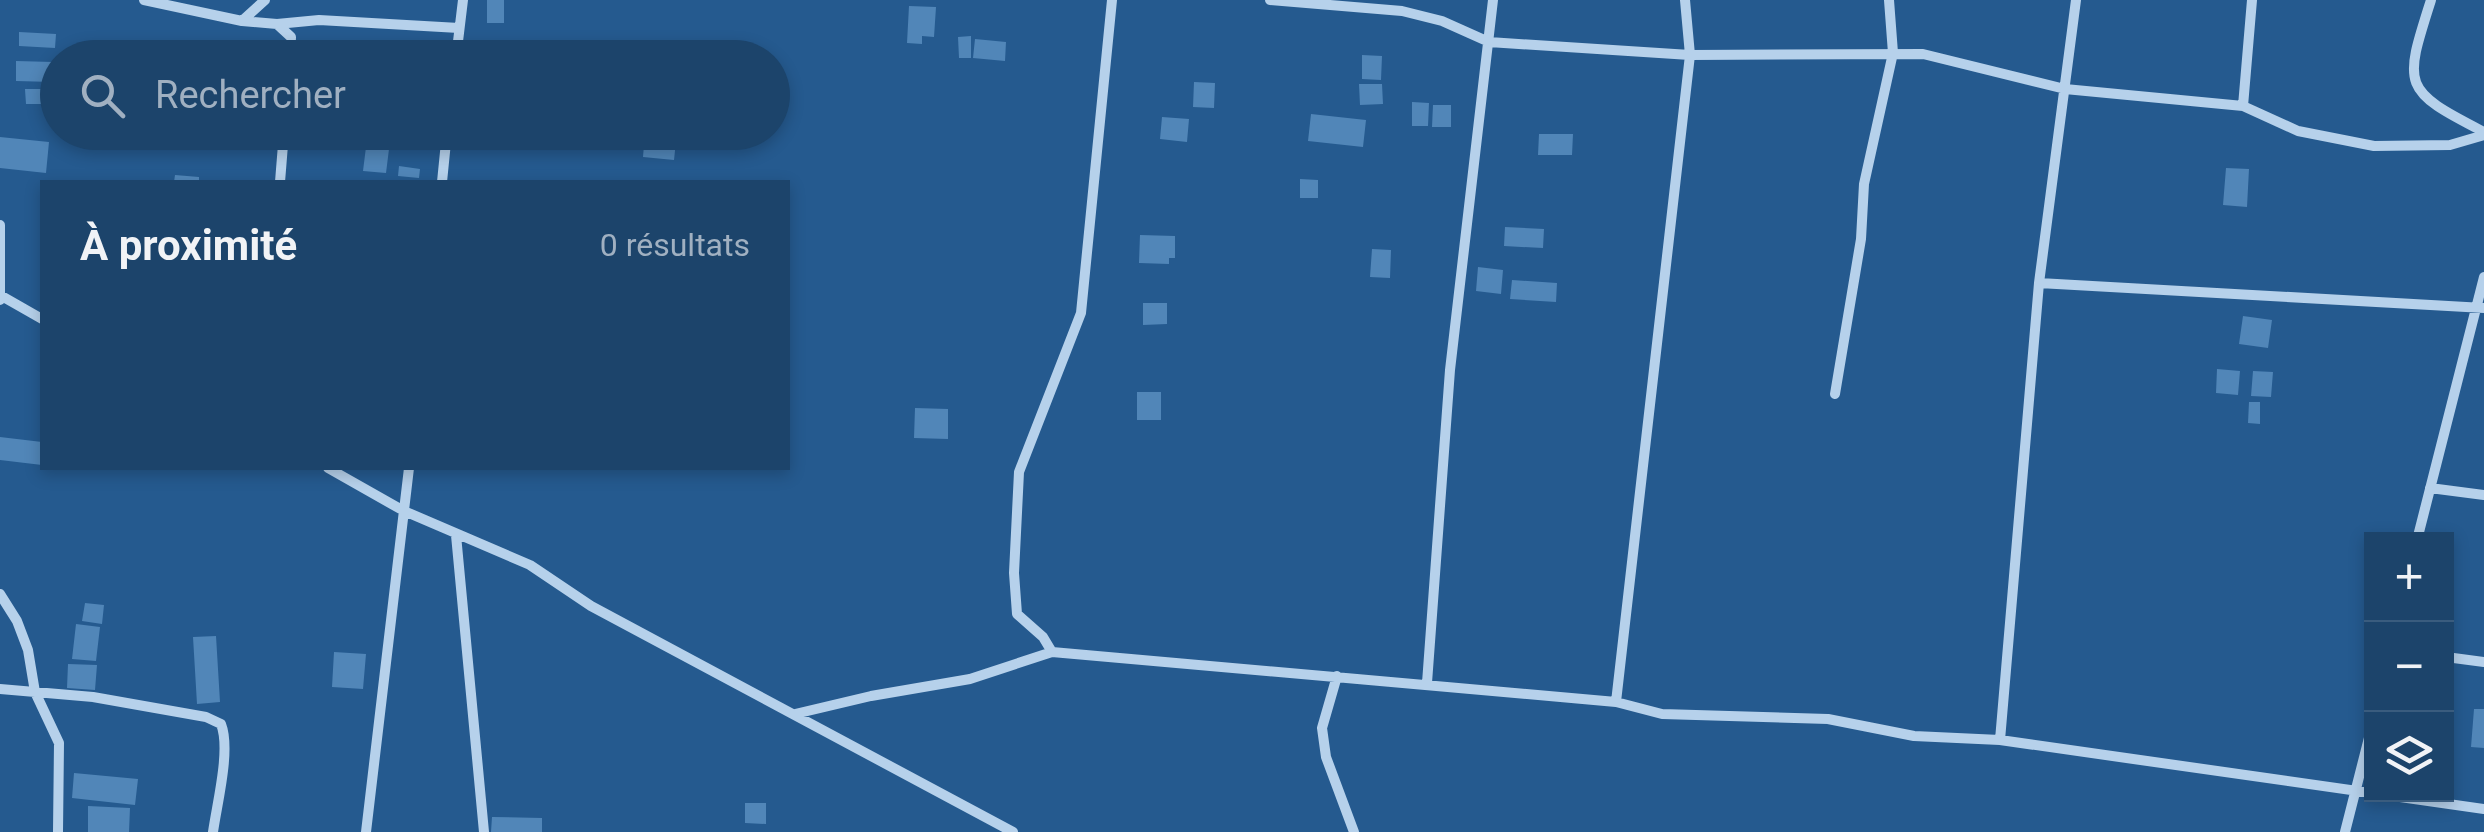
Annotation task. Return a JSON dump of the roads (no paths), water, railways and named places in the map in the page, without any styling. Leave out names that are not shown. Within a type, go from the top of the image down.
[{"type":"street","points":[[144,0],[242,21],[278,24],[319,20],[460,28]]},
{"type":"street","points":[[242,21],[265,0]]},
{"type":"street","points":[[458,40],[463,0]]},
{"type":"street","points":[[1052,652],[1043,637],[1018,614],[1014,573],[1020,472],[1081,313],[1112,0]]},
{"type":"street","points":[[1270,0],[1402,11],[1442,21],[1489,42],[1690,56],[1923,54],[2064,88],[2244,106],[2298,130],[2374,146],[2450,145],[2484,134]]},
{"type":"street","points":[[1427,684],[1450,370],[1494,0]]},
{"type":"street","points":[[1616,702],[1690,56],[1686,0]]},
{"type":"street","points":[[1835,394],[1861,239],[1864,184],[1893,53],[1889,0]]},
{"type":"street","points":[[2000,740],[2039,282],[2076,0]]},
{"type":"street","points":[[2244,106],[2252,0]]},
{"type":"street","points":[[2431,0],[2413,56],[2415,86],[2434,106],[2484,134]]},
{"type":"street","points":[[278,24],[291,40]]},
{"type":"street","points":[[280,180],[283,150]]},
{"type":"street","points":[[442,180],[446,150]]},
{"type":"street","points":[[0,224],[0,297],[40,318]]},
{"type":"street","points":[[2420,532],[2480,307],[2484,277]]},
{"type":"street","points":[[2039,282],[2480,307]]},
{"type":"street","points":[[332,470],[404,511],[530,564],[591,606],[1013,832]]},
{"type":"street","points":[[366,832],[409,470]]},
{"type":"street","points":[[2430,488],[2484,496]]},
{"type":"street","points":[[456,535],[484,832]]},
{"type":"street","points":[[0,594],[17,622],[28,650],[35,692],[59,744],[58,832]]},
{"type":"street","points":[[795,714],[970,679],[1052,652],[1616,702],[1662,714],[1828,719],[1914,736],[2000,740],[2484,810]]},
{"type":"street","points":[[2454,658],[2484,662]]},
{"type":"street","points":[[1337,676],[1322,728],[1326,758],[1354,832]]},
{"type":"street","points":[[0,689],[93,697],[206,717],[221,724],[224,753],[213,832]]},
{"type":"street","points":[[2345,832],[2364,760]]}]
